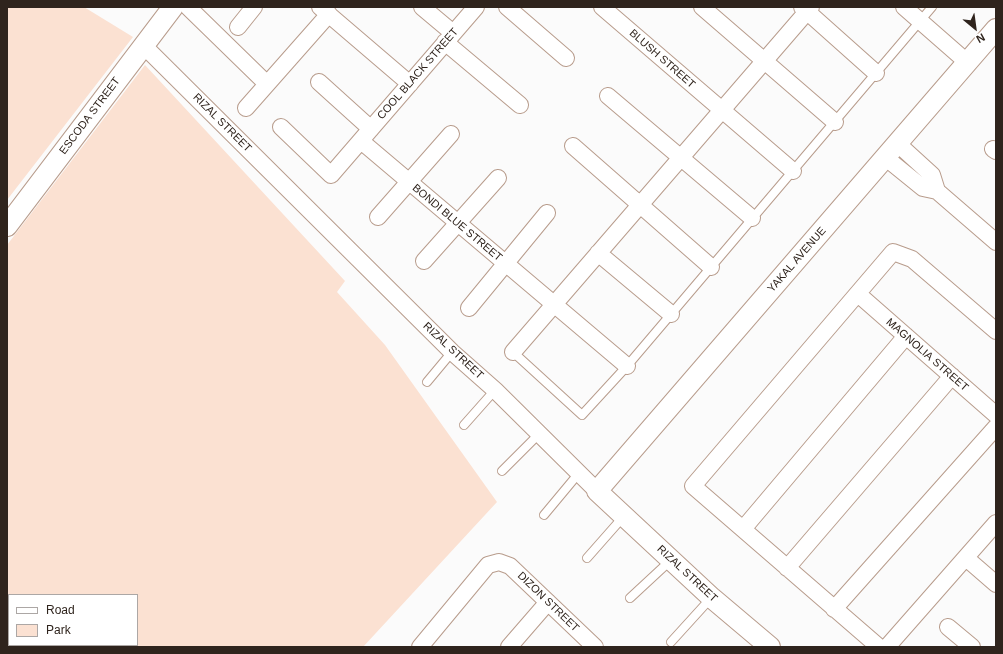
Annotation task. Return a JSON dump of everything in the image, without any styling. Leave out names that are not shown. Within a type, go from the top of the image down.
[{"type":"street","name":"ESCODA STREET","points":[[7,226],[173,7]]},
{"type":"street","points":[[188,7],[267,84]]},
{"type":"street","points":[[238,27],[254,7]]},
{"type":"street","points":[[422,7],[449,38],[520,105]]},
{"type":"street","name":"COOL BLACK STREET","points":[[281,127],[331,175],[476,7]]},
{"type":"street","points":[[507,7],[566,58]]},
{"type":"street","name":"BLUSH STREET","points":[[602,7],[793,171]]},
{"type":"street","points":[[702,7],[835,122]]},
{"type":"street","points":[[904,7],[968,62]]},
{"type":"street","points":[[513,352],[764,61],[807,8],[876,73]]},
{"type":"street","points":[[246,108],[267,84],[324,11],[410,84]]},
{"type":"street","name":"YAKAL AVENUE","points":[[598,491],[996,29]]},
{"type":"street","name":"RIZAL STREET","points":[[144,46],[452,352],[496,390],[579,473],[671,560],[712,598],[770,647]]},
{"type":"street","points":[[319,82],[371,129]]},
{"type":"street","points":[[608,96],[752,218]]},
{"type":"street","points":[[378,217],[451,134]]},
{"type":"street","name":"BONDI BLUE STREET","points":[[361,142],[627,366]]},
{"type":"street","points":[[573,146],[711,267]]},
{"type":"street","points":[[892,151],[932,175],[937,191],[996,242]]},
{"type":"street","points":[[424,261],[498,178]]},
{"type":"street","points":[[469,308],[547,213]]},
{"type":"street","points":[[879,647],[693,486],[894,252],[912,259],[996,331]]},
{"type":"street","points":[[598,253],[671,314]]},
{"type":"street","name":"MAGNOLIA STREET","points":[[858,294],[996,415]]},
{"type":"street","points":[[743,529],[906,336]]},
{"type":"street","points":[[787,568],[952,376]]},
{"type":"street","points":[[834,609],[996,426]]},
{"type":"street","points":[[887,647],[996,523]]},
{"type":"street","points":[[966,558],[996,584]]},
{"type":"street","name":"DIZON STREET","points":[[420,647],[488,565],[499,562],[510,566],[592,646]]},
{"type":"street","points":[[510,647],[548,602]]},
{"type":"street","points":[[948,627],[972,647]]},
{"type":"lane","points":[[513,352],[582,415],[627,366],[932,7]]},
{"type":"lane","points":[[427,382],[452,352]]},
{"type":"lane","points":[[464,425],[496,390]]},
{"type":"lane","points":[[502,471],[539,434]]},
{"type":"lane","points":[[544,515],[579,473]]},
{"type":"lane","points":[[587,558],[625,516]]},
{"type":"lane","points":[[630,598],[671,560]]},
{"type":"lane","points":[[671,642],[712,598]]},
{"type":"green space","points":[[7,7],[84,7],[133,37],[7,200]]},
{"type":"green space","points":[[145,65],[345,281],[337,292],[385,345],[497,502],[363,647],[7,647],[7,245]]}]
